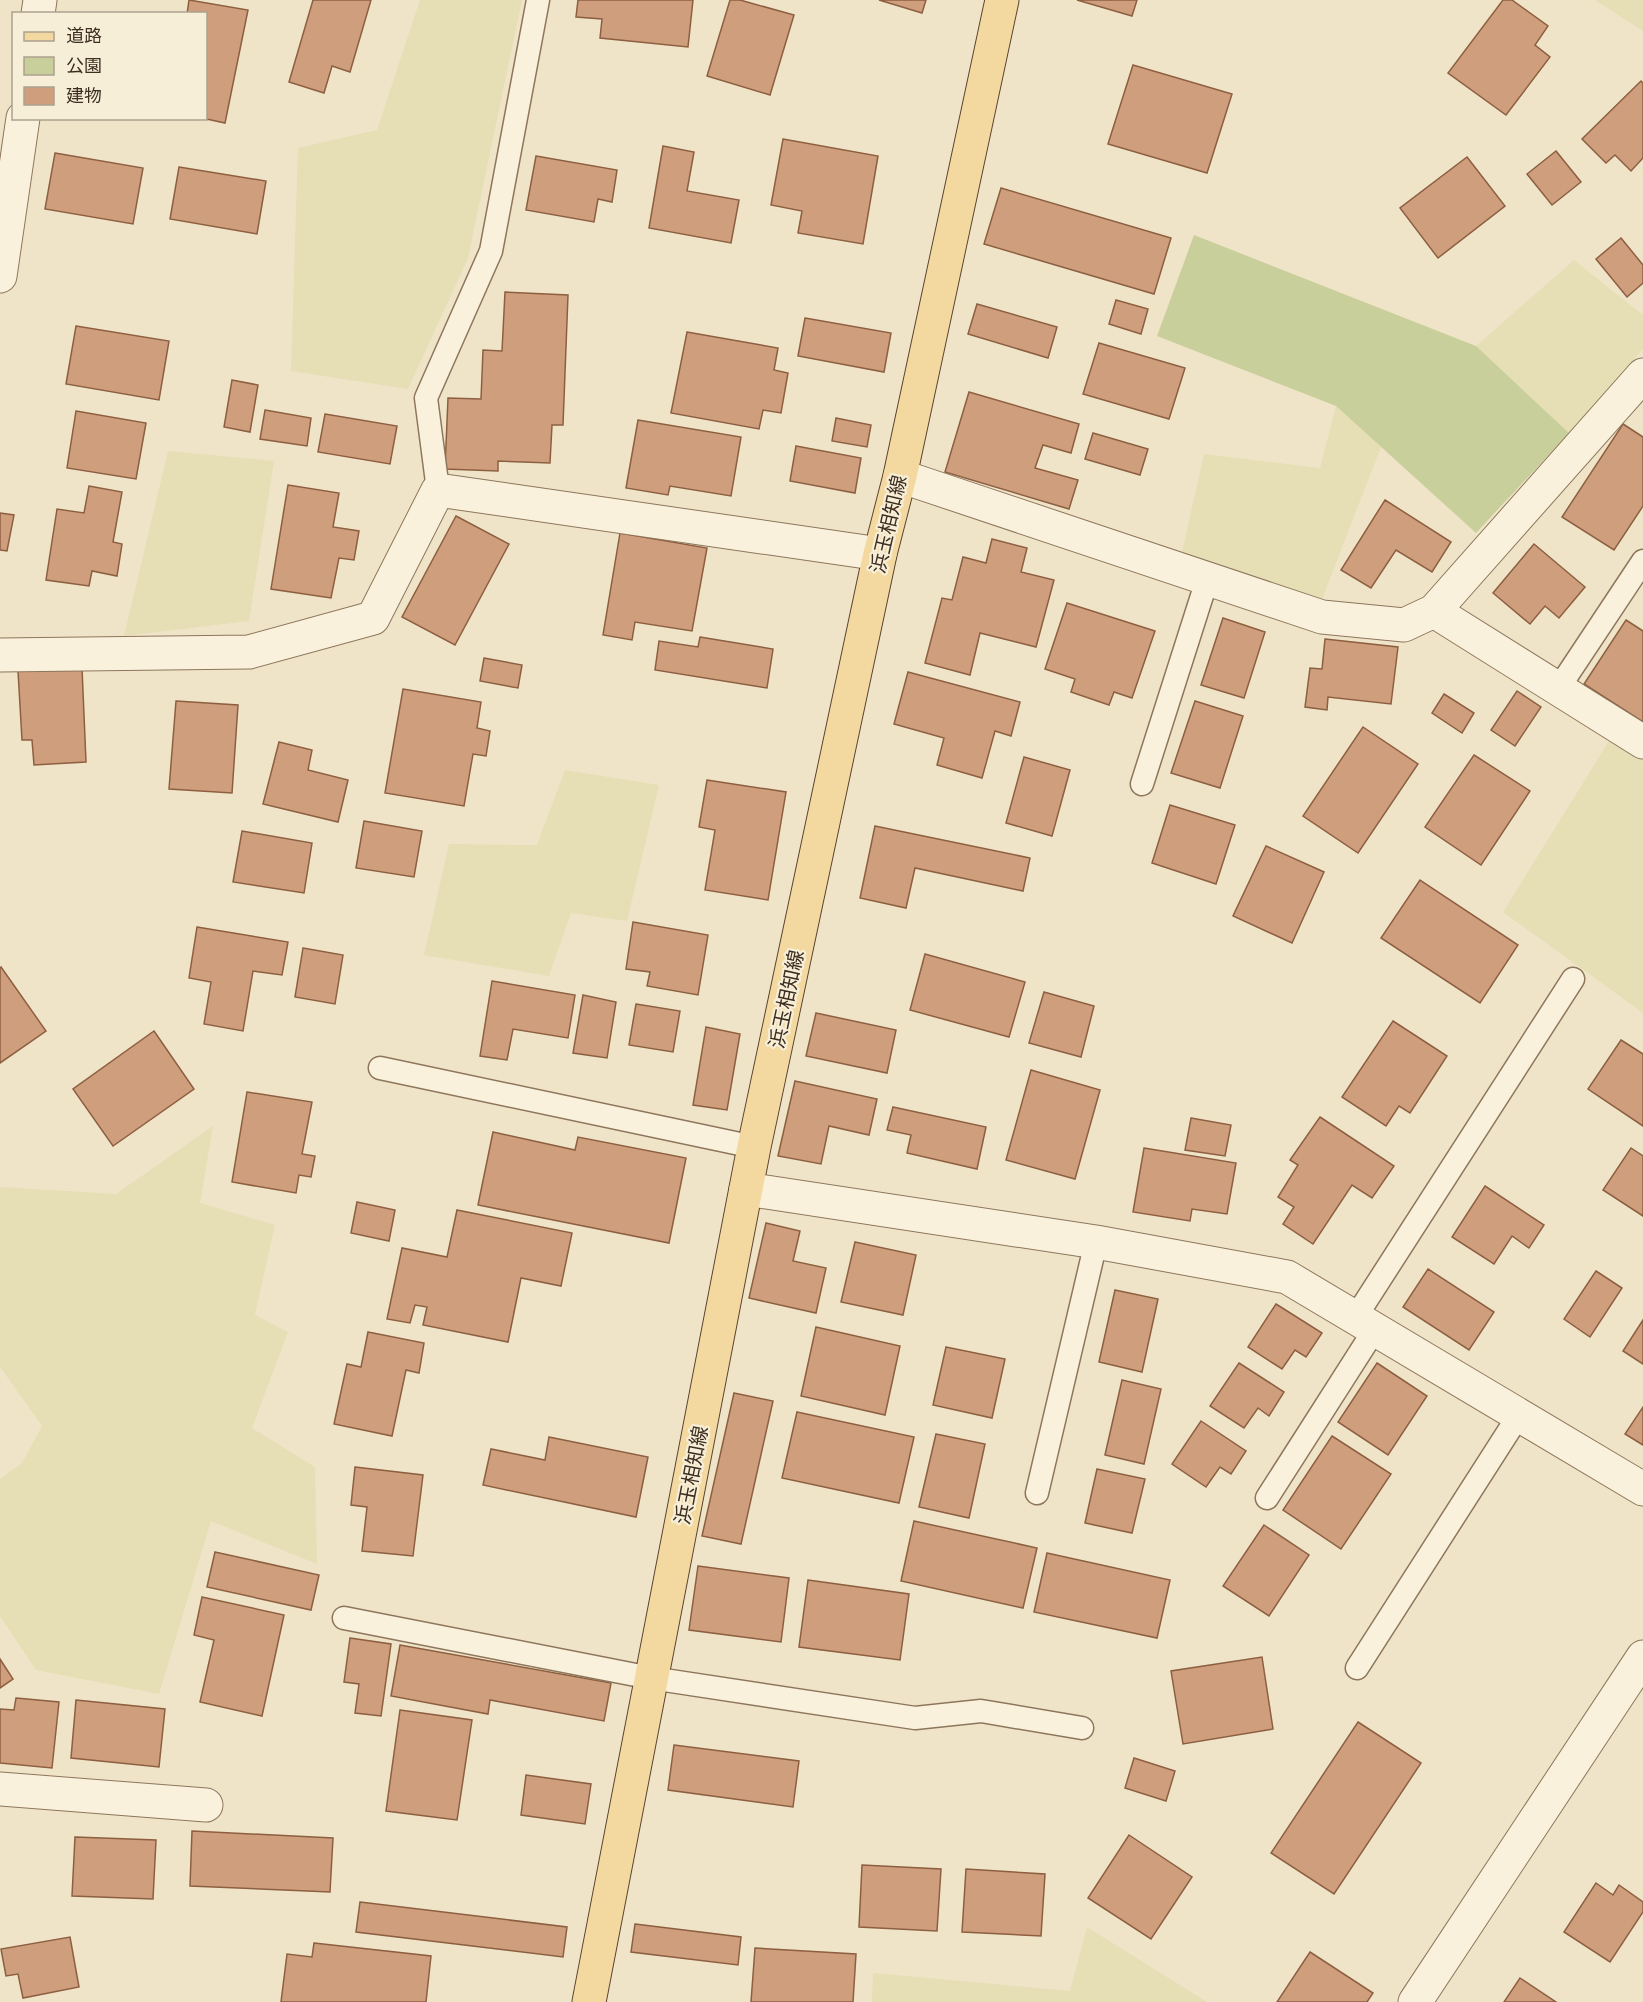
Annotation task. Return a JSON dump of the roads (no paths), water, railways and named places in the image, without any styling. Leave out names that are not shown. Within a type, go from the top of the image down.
[{"type":"main road","name":"浜玉相知線","points":[[590,2002],[754,1147],[880,554],[900,476],[1002,0]]},
{"type":"street","points":[[0,276],[23,120]]},
{"type":"street","points":[[900,476],[1322,617],[1404,625],[1434,611],[1643,375]]},
{"type":"street","points":[[0,655],[249,652],[373,618],[438,490],[880,554]]},
{"type":"street","points":[[1434,611],[1643,742]]},
{"type":"street","points":[[746,1189],[1096,1242],[1287,1277],[1643,1489]]},
{"type":"street","points":[[1415,2002],[1643,1657]]},
{"type":"street","points":[[0,1789],[206,1805]]},
{"type":"lane","points":[[438,490],[426,398],[491,251],[538,0]]},
{"type":"lane","points":[[1558,689],[1643,561]]},
{"type":"lane","points":[[1142,784],[1207,580]]},
{"type":"lane","points":[[1267,1498],[1365,1324],[1572,980]]},
{"type":"lane","points":[[380,1068],[754,1147]]},
{"type":"lane","points":[[1037,1493],[1096,1242]]},
{"type":"lane","points":[[1357,1668],[1519,1415]]},
{"type":"lane","points":[[344,1618],[651,1678],[915,1718],[981,1711],[1082,1728]]}]
